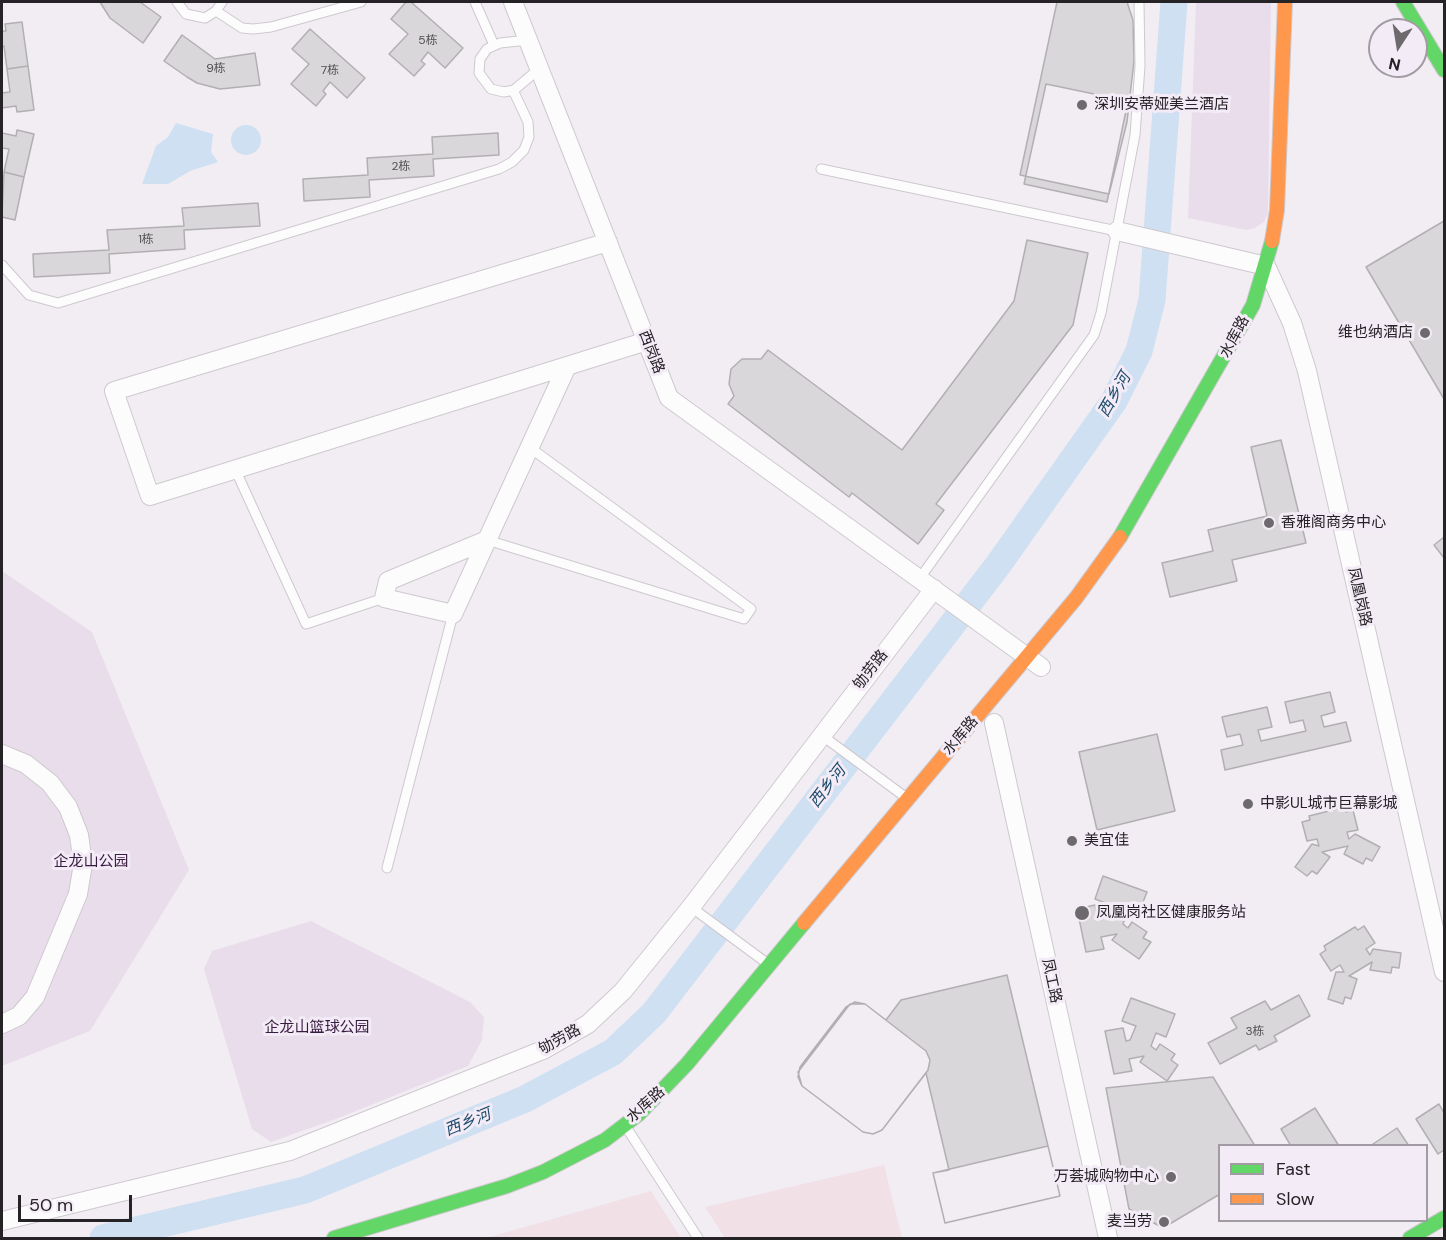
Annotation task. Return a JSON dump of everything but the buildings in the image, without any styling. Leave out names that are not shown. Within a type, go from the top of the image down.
[{"type":"main road","name":"水库路","points":[[334,1239],[507,1186],[577,1156],[625,1125],[664,1090],[687,1064],[908,799],[1036,666],[1136,511],[1274,268],[1286,2]]},
{"type":"main road","points":[[1403,2],[1444,70]]},
{"type":"main road","points":[[1297,63],[1299,19]]},
{"type":"main road","name":"水库路","points":[[979,741],[998,718]]},
{"type":"main road","name":"水库路","points":[[618,1149],[648,1127]]},
{"type":"main road","points":[[405,1232],[530,1192]]},
{"type":"main road","points":[[1410,1239],[1444,1218]]},
{"type":"street","name":"西岗路","points":[[513,2],[669,398],[927,583],[1036,666]]},
{"type":"street","points":[[1117,231],[1274,268]]},
{"type":"street","points":[[608,242],[114,391],[150,496],[646,341]]},
{"type":"street","name":"凤凰岗路","points":[[1274,268],[1273,296],[1292,323],[1307,371],[1438,911],[1444,972]]},
{"type":"street","points":[[487,540],[388,581],[384,597],[453,614],[567,366]]},
{"type":"street","name":"劬劳路","points":[[2,1221],[290,1151],[543,1050],[588,1024],[623,991],[824,737],[927,583]]},
{"type":"street","name":"凤工路","points":[[998,718],[1108,1239]]},
{"type":"street","points":[[2,754],[26,764],[50,783],[61,797],[80,835],[83,864],[78,894],[35,997],[19,1016],[2,1024]]},
{"type":"lane","points":[[177,2],[186,14],[205,18],[216,11],[222,2]]},
{"type":"lane","points":[[216,11],[242,28],[253,29],[271,27],[361,2]]},
{"type":"lane","points":[[475,2],[494,45]]},
{"type":"lane","points":[[927,583],[1094,335],[1135,135],[1140,66],[1138,2]]},
{"type":"lane","points":[[528,40],[494,45],[487,49],[480,59],[482,80],[497,91],[513,90],[540,68]]},
{"type":"lane","points":[[2,265],[29,295],[58,303],[499,169],[513,162],[524,150],[529,137],[528,122],[513,90]]},
{"type":"lane","points":[[820,169],[1117,231]]},
{"type":"lane","points":[[487,540],[744,619],[751,609],[529,447]]},
{"type":"lane","points":[[235,469],[306,624],[384,597]]},
{"type":"lane","points":[[387,868],[453,614]]},
{"type":"lane","points":[[824,737],[908,799]]},
{"type":"lane","points":[[691,907],[770,965]]},
{"type":"lane","points":[[625,1125],[698,1239]]},
{"type":"shaded area","points":[[884,1165],[902,1238],[725,1238],[705,1207]]},
{"type":"shaded area","points":[[651,1191],[681,1238],[486,1238]]},
{"type":"green space","points":[[1196,2],[1271,2],[1268,213],[1264,222],[1255,228],[1246,230],[1188,218]]},
{"type":"green space","name":"企龙山公园","points":[[2,571],[92,632],[189,870],[90,1031],[2,1066]]},
{"type":"green space","name":"企龙山篮球公园","points":[[311,921],[470,1002],[484,1017],[482,1040],[468,1066],[336,1119],[271,1142],[252,1129],[204,969],[212,951]]},
{"type":"water","points":[[176,123],[213,134],[211,152],[218,162],[190,171],[168,184],[142,184],[156,146],[168,137]]},
{"type":"water","points":[[246,125],[257,129],[261,140],[257,151],[246,155],[235,151],[231,140],[235,129]]},
{"type":"waterway","name":"西乡河","points":[[103,1238],[305,1190],[525,1099],[613,1052],[654,1013],[998,565],[1114,401],[1139,351],[1152,300],[1174,2]]},
{"type":"traffic: fast","points":[[1403,2],[1444,70]]},
{"type":"traffic: fast","points":[[1120,537],[1253,305],[1272,241]]},
{"type":"traffic: fast","points":[[334,1238],[507,1186],[543,1172],[605,1140],[639,1114],[687,1064],[804,923]]},
{"type":"traffic: fast","points":[[1410,1238],[1444,1218]]},
{"type":"traffic: slow","points":[[1272,241],[1277,210],[1285,2]]},
{"type":"traffic: slow","points":[[804,923],[1076,598],[1120,537]]},
{"type":"place","name":"深圳安蒂娅美兰酒店","points":[[1082,105]]},
{"type":"place","name":"维也纳酒店","points":[[1425,333]]},
{"type":"place","name":"香雅阁商务中心","points":[[1269,523]]},
{"type":"place","name":"中影UL城市巨幕影城","points":[[1248,804]]},
{"type":"place","name":"美宜佳","points":[[1072,841]]},
{"type":"place","name":"凤凰岗社区健康服务站","points":[[1082,913]]},
{"type":"place","name":"万荟城购物中心","points":[[1171,1177]]},
{"type":"place","name":"麦当劳","points":[[1164,1222]]}]
